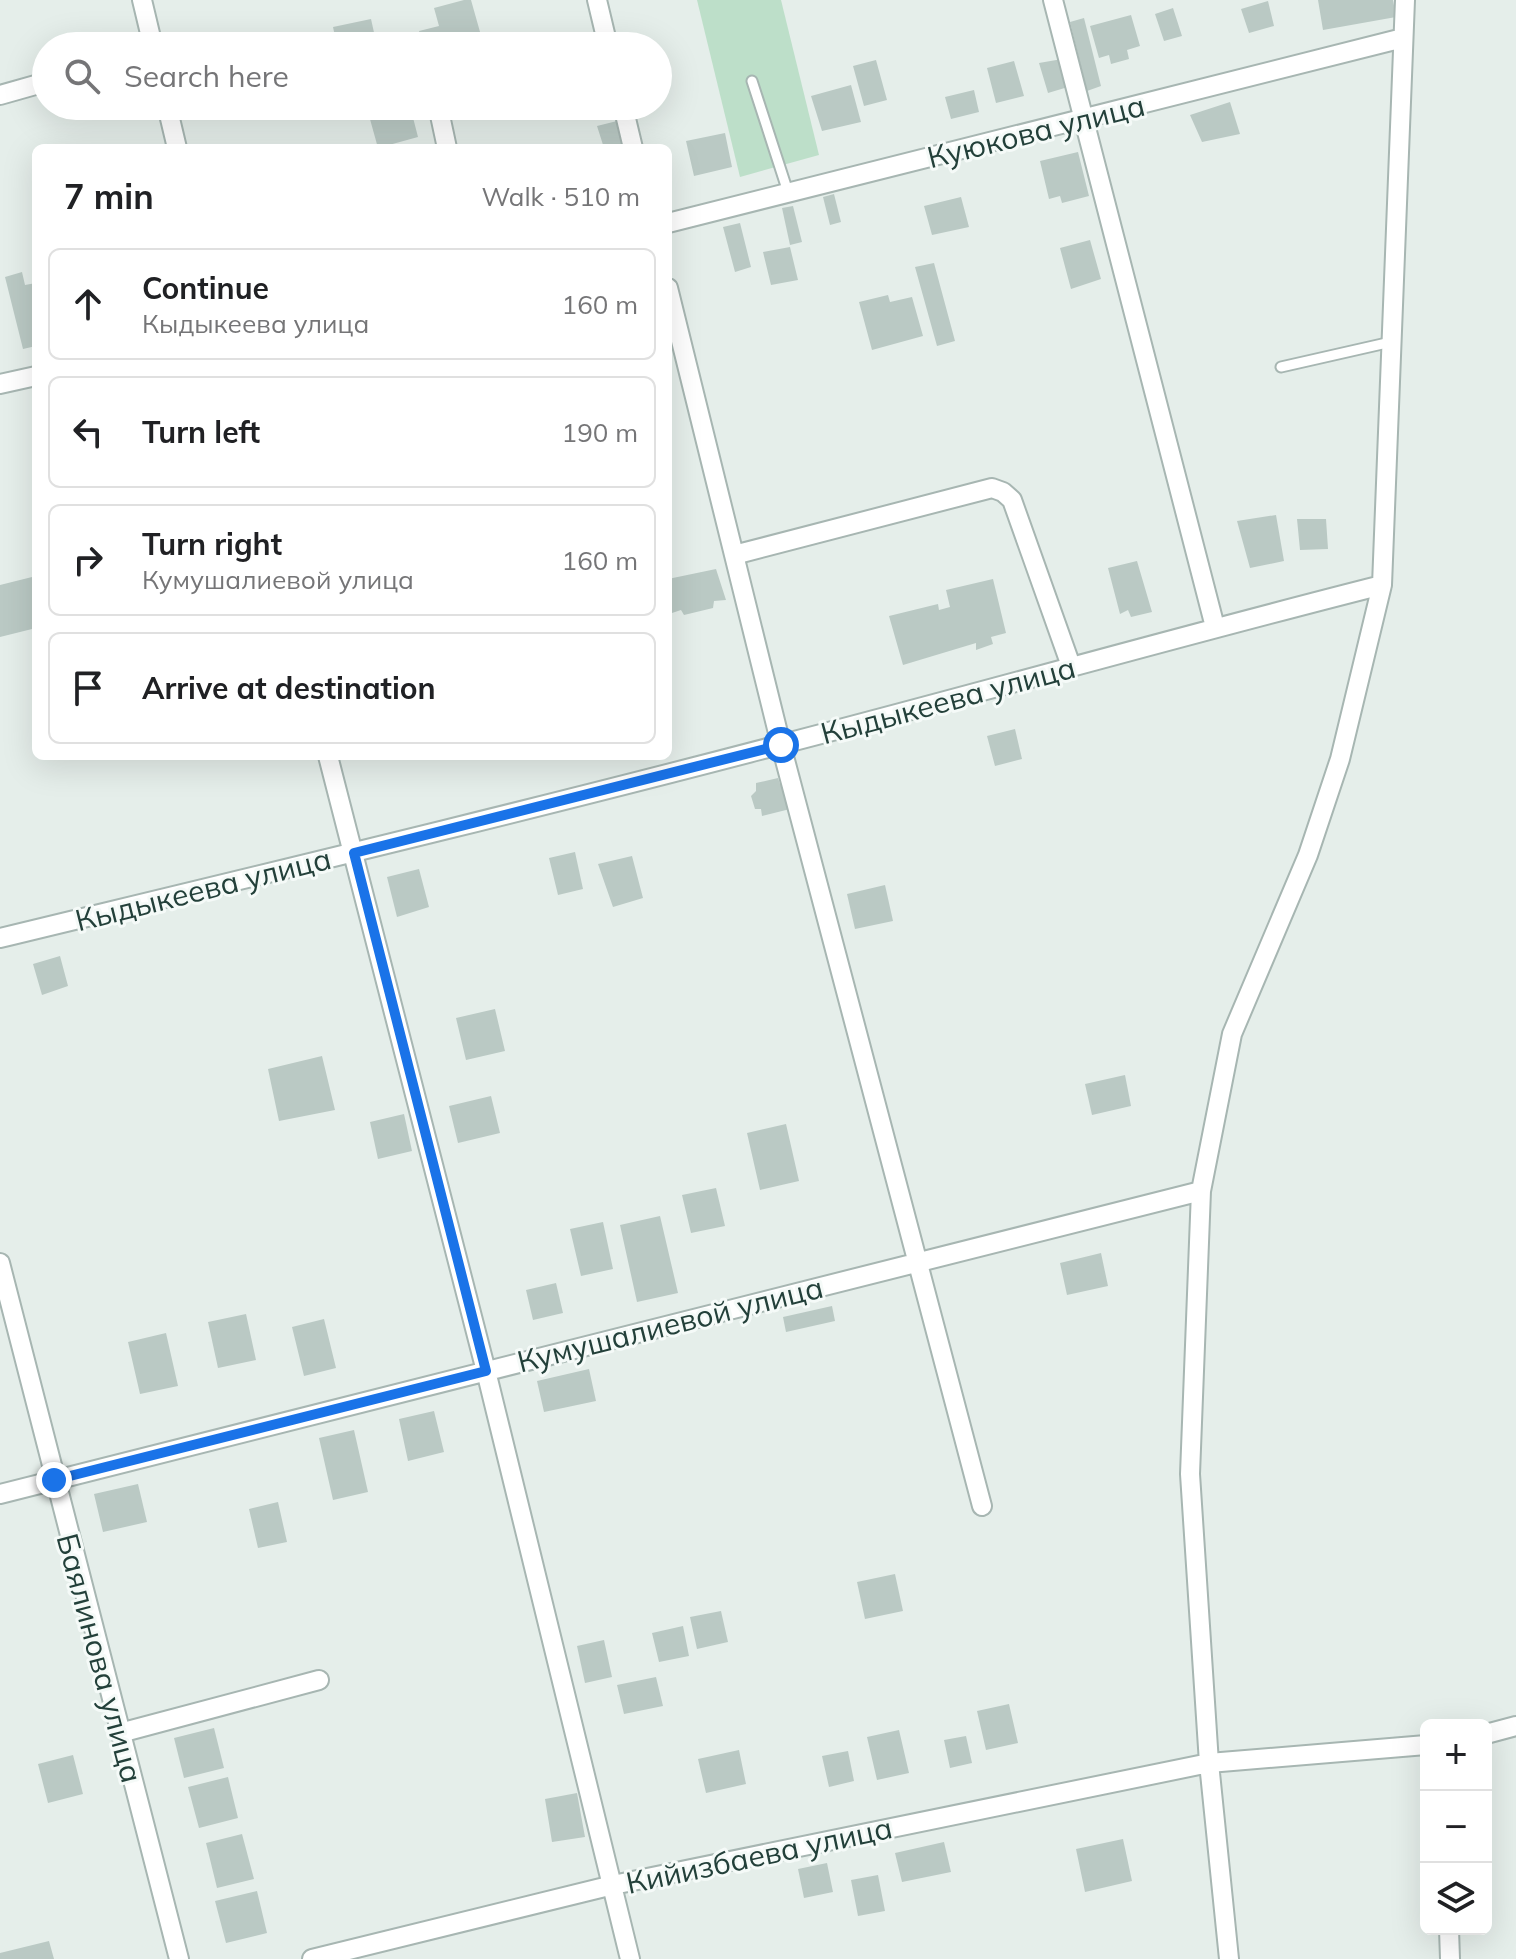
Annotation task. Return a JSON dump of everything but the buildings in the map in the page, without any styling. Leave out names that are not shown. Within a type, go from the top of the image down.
[{"type":"street","points":[[142,0],[150,32]]},
{"type":"street","points":[[597,0],[605,32]]},
{"type":"street","points":[[1053,0],[1215,627]]},
{"type":"street","points":[[1229,1959],[1209,1763],[1190,1474],[1201,1191],[1232,1034],[1308,855],[1331,787],[1382,585],[1405,0]]},
{"type":"street","name":"Куюкова улица","points":[[672,222],[1403,38]]},
{"type":"street","points":[[0,95],[32,86]]},
{"type":"street","points":[[170,120],[176,144]]},
{"type":"street","points":[[441,120],[446,144]]},
{"type":"street","points":[[626,120],[632,144]]},
{"type":"street","points":[[672,304],[781,745],[982,1506]]},
{"type":"street","points":[[0,384],[32,377]]},
{"type":"street","points":[[734,555],[992,488],[1012,500],[1071,666]]},
{"type":"street","name":"Кыдыкеева улица","points":[[0,938],[354,853],[781,745],[1382,585]]},
{"type":"street","points":[[329,760],[486,1371],[630,1959]]},
{"type":"street","name":"Кумушалиевой улица","points":[[0,1494],[1201,1191]]},
{"type":"street","name":"Баялинова улица","points":[[0,1263],[179,1959]]},
{"type":"street","points":[[120,1733],[319,1680]]},
{"type":"street","points":[[1492,1732],[1516,1726]]},
{"type":"street","name":"Кийизбаева улица","points":[[312,1959],[613,1885],[1209,1763],[1420,1745]]},
{"type":"street","points":[[1449,1935],[1450,1959]]},
{"type":"lane","points":[[752,81],[788,193]]},
{"type":"lane","points":[[1281,367],[1391,342]]},
{"type":"green space","points":[[697,0],[781,0],[819,155],[740,177]]},
{"type":"route","points":[[54,1480],[486,1371],[354,853],[781,745]]}]
